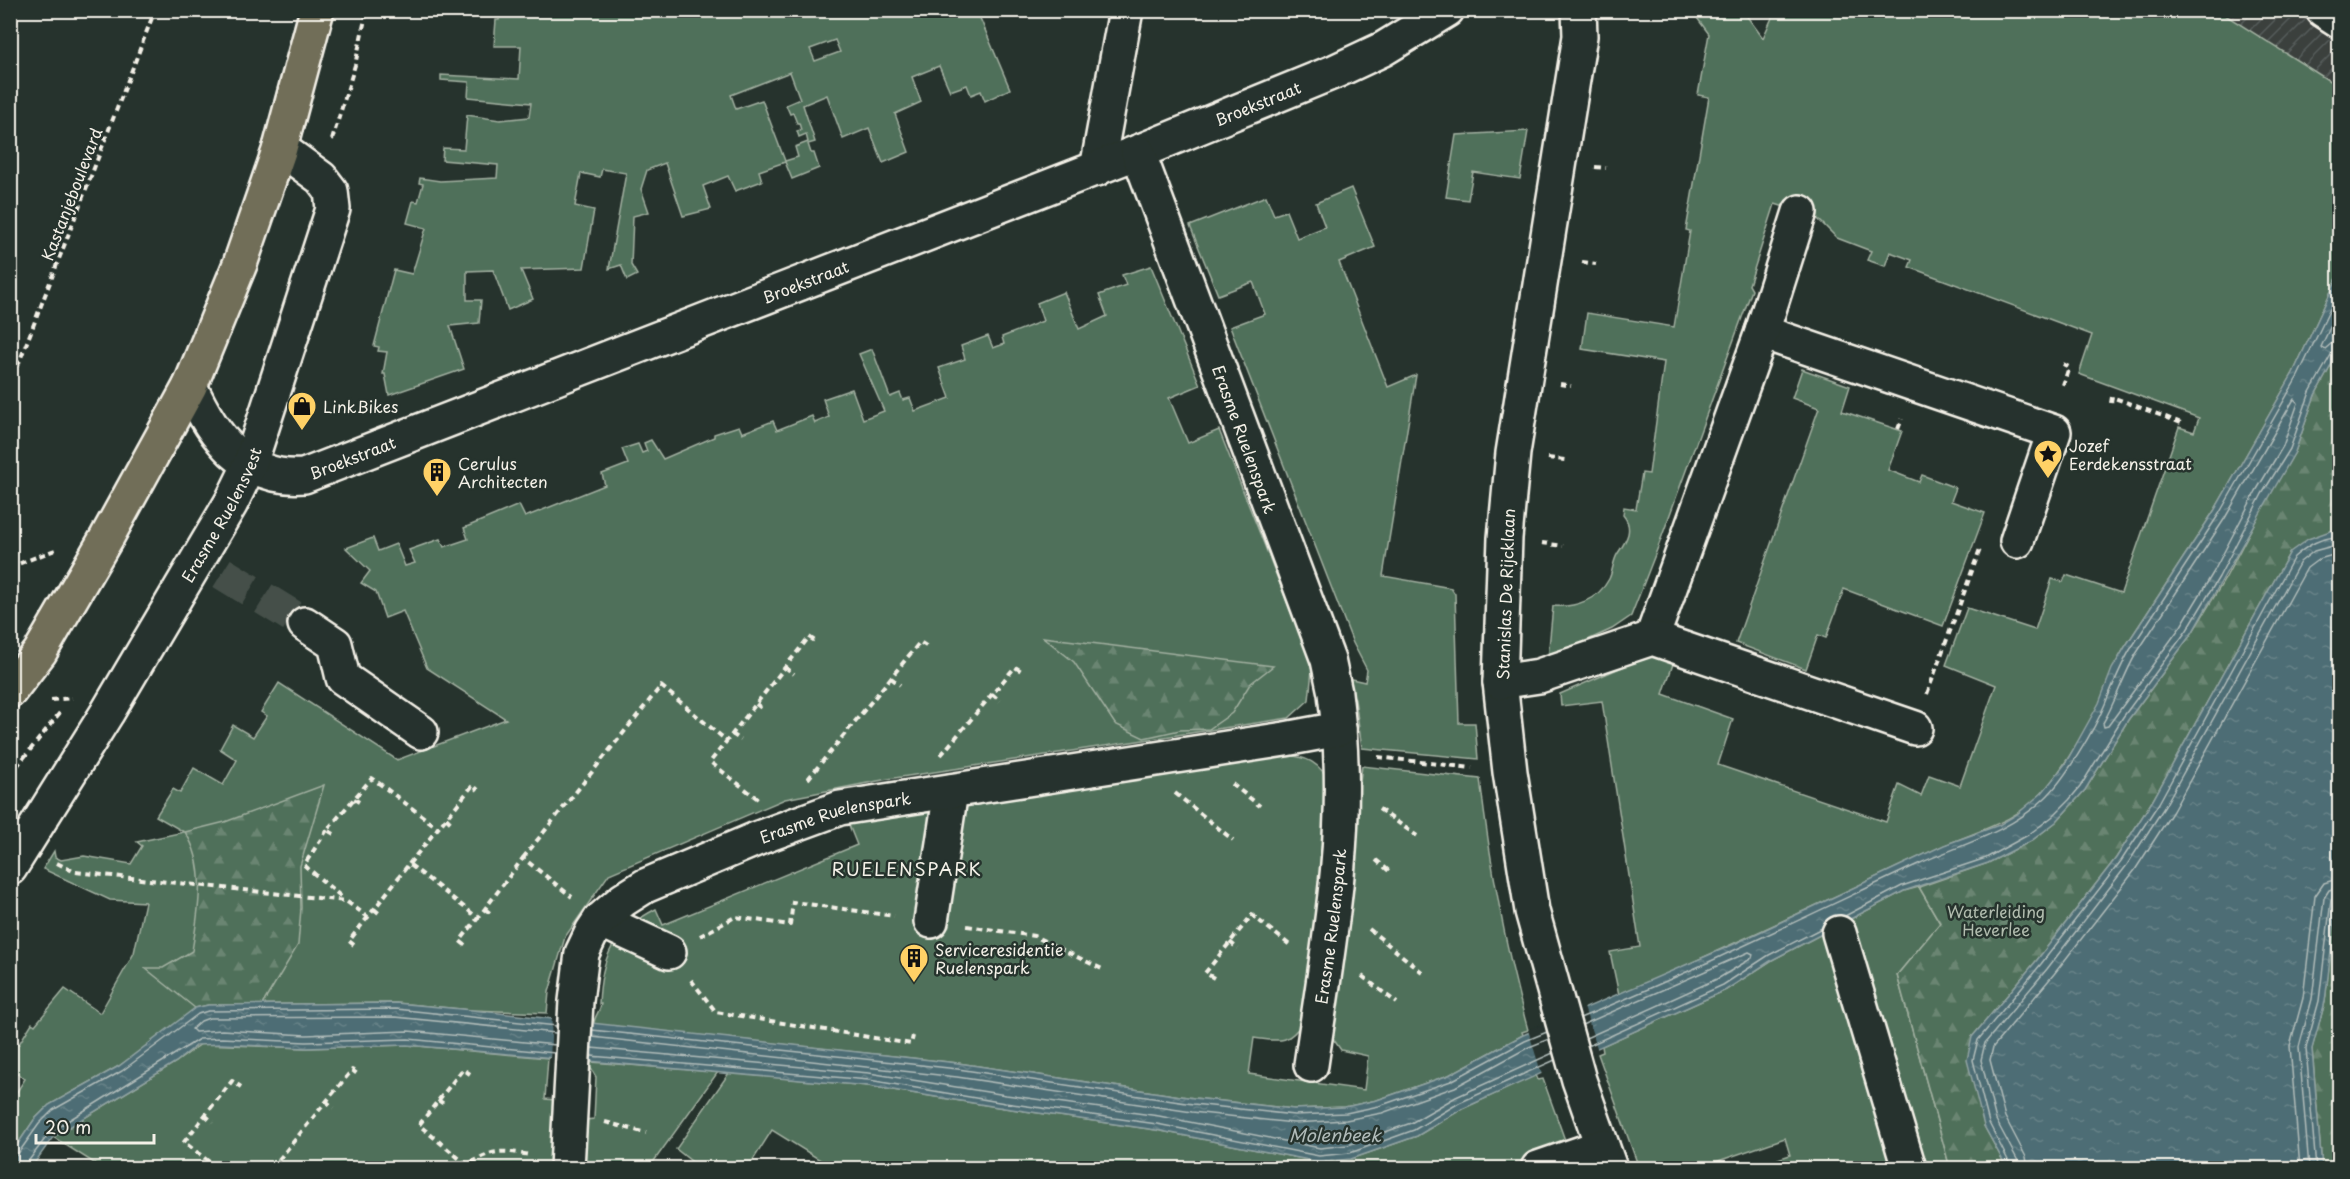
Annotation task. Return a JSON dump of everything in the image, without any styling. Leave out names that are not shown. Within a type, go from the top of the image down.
[{"type":"main road","points":[[10,691],[46,642],[190,386],[240,264],[280,148],[316,10]]},
{"type":"street","points":[[1097,169],[1126,10]]},
{"type":"street","name":"Broekstraat","points":[[190,386],[202,413],[222,442],[250,464],[267,473],[285,478],[304,476],[1097,169],[1336,71],[1383,49],[1447,10]]},
{"type":"street","name":"Stanislas De Rijcklaan","points":[[1579,10],[1580,36],[1512,460],[1505,538],[1500,682],[1510,772],[1532,911],[1579,1080],[1606,1157]]},
{"type":"street","points":[[2323,10],[2340,21]]},
{"type":"street","points":[[280,148],[321,178]]},
{"type":"street","name":"Erasme Ruelenspark","points":[[1138,152],[1328,660],[1335,693],[1343,783],[1341,831],[1311,1065]]},
{"type":"street","name":"Erasme Ruelensvest","points":[[17,858],[107,713],[210,565],[231,503],[250,464],[333,209],[331,191],[321,178]]},
{"type":"street","points":[[1652,638],[1762,332],[1800,212]]},
{"type":"street","points":[[1762,332],[2054,432],[2017,541]]},
{"type":"street","points":[[304,624],[334,644],[343,678],[422,732]]},
{"type":"street","points":[[1500,682],[1539,676],[1652,638],[1915,728]]},
{"type":"street","name":"Erasme Ruelenspark","points":[[567,1163],[576,1001],[582,953],[600,920],[622,900],[645,886],[761,837],[840,808],[1137,763],[1341,741]]},
{"type":"street","points":[[931,921],[951,791]]},
{"type":"street","points":[[600,920],[669,952]]},
{"type":"street","points":[[1839,933],[1909,1168]]},
{"type":"street","points":[[1538,1168],[1606,1157]]},
{"type":"path","name":"Kastanjeboulevard","points":[[10,386],[154,10]]},
{"type":"path","points":[[321,178],[355,65],[368,10]]},
{"type":"path","points":[[2063,364],[2069,367],[2063,385]]},
{"type":"path","points":[[2111,403],[2112,397],[2184,424]]},
{"type":"path","points":[[1915,728],[1983,541],[2014,551],[2017,541]]},
{"type":"path","points":[[10,567],[65,547]]},
{"type":"path","points":[[761,837],[779,815],[710,762],[809,637],[818,643]]},
{"type":"path","points":[[801,788],[920,642],[929,648]]},
{"type":"path","points":[[904,797],[1015,666],[1023,672]]},
{"type":"path","points":[[785,667],[794,674]]},
{"type":"path","points":[[891,678],[900,686]]},
{"type":"path","points":[[465,945],[460,941],[523,858],[661,686],[727,741]]},
{"type":"path","points":[[992,694],[1000,701]]},
{"type":"path","points":[[10,775],[72,698],[49,700]]},
{"type":"path","points":[[756,704],[764,711]]},
{"type":"path","points":[[644,708],[651,713]]},
{"type":"path","points":[[732,734],[741,740]]},
{"type":"path","points":[[618,740],[625,745]]},
{"type":"path","points":[[1341,741],[1510,772]]},
{"type":"path","points":[[1137,763],[1233,840]]},
{"type":"path","points":[[591,774],[598,779]]},
{"type":"path","points":[[368,917],[304,865],[327,830],[372,778],[438,828]]},
{"type":"path","points":[[354,945],[349,941],[409,864],[473,785],[478,790]]},
{"type":"path","points":[[354,799],[359,802]]},
{"type":"path","points":[[564,808],[571,813]]},
{"type":"path","points":[[446,818],[452,824]]},
{"type":"path","points":[[327,830],[334,834]]},
{"type":"path","points":[[17,858],[75,872],[346,901]]},
{"type":"path","points":[[523,858],[600,920]]},
{"type":"path","points":[[409,864],[478,918]]},
{"type":"path","points":[[1333,900],[1422,972]]},
{"type":"path","points":[[913,1036],[911,1044],[716,1012],[669,952],[735,917],[790,925],[793,902],[1034,936],[1104,970]]},
{"type":"path","points":[[374,909],[380,914]]},
{"type":"path","points":[[485,909],[490,913]]},
{"type":"path","points":[[1214,978],[1205,973],[1252,915],[1324,971]]},
{"type":"path","points":[[1230,942],[1238,949]]},
{"type":"path","points":[[470,1074],[463,1069],[419,1125],[467,1165],[488,1152],[510,1152],[567,1163]]},
{"type":"path","points":[[272,1168],[351,1070],[360,1076]]},
{"type":"path","points":[[217,1168],[184,1142],[232,1081],[241,1087]]},
{"type":"path","points":[[438,1100],[445,1105]]},
{"type":"path","points":[[326,1101],[334,1108]]},
{"type":"path","points":[[205,1115],[213,1122]]},
{"type":"shaded area","points":[[2219,11],[2339,11],[2339,87]]},
{"type":"green space","points":[[500,11],[977,11],[1010,89],[985,101],[981,91],[971,95],[967,85],[950,91],[939,66],[912,77],[921,102],[895,114],[909,152],[883,163],[869,128],[843,139],[827,95],[803,105],[815,142],[808,144],[819,168],[792,179],[785,162],[759,171],[762,181],[735,191],[728,176],[703,186],[711,209],[683,216],[665,163],[647,170],[641,189],[649,212],[633,216],[631,265],[637,275],[627,280],[621,265],[609,269],[626,173],[602,169],[600,177],[581,173],[575,206],[594,210],[584,268],[521,270],[533,299],[508,310],[493,270],[467,271],[467,300],[481,300],[479,323],[450,326],[464,369],[389,395],[385,374],[383,374],[387,352],[378,351],[379,347],[374,346],[394,270],[412,274],[426,228],[407,223],[413,201],[418,202],[423,184],[419,183],[420,178],[440,181],[497,178],[498,165],[442,160],[443,148],[464,149],[467,115],[500,120],[529,117],[531,103],[468,97],[469,82],[441,80],[441,75],[519,79],[521,46],[494,46],[496,20],[499,20]],"holes":[[[835,40],[840,52],[815,61],[810,49]],[[790,72],[800,99],[786,105],[790,114],[793,113],[799,123],[801,130],[797,131],[799,137],[806,134],[808,142],[795,147],[798,157],[785,161],[762,100],[736,109],[731,95]]]},
{"type":"green space","points":[[1692,11],[1743,11],[1763,38],[1775,11],[2219,11],[2339,87],[2339,274],[2293,373],[2214,511],[2125,647],[2080,739],[2043,792],[2019,812],[1991,827],[1946,844],[1619,995],[1610,952],[1640,947],[1602,701],[1561,706],[1560,694],[1652,654],[1674,661],[1663,694],[1733,719],[1718,765],[1886,822],[1899,785],[1921,796],[1929,775],[1960,786],[1996,685],[1946,665],[1967,608],[2035,630],[2052,579],[2063,582],[2066,575],[2121,593],[2179,427],[2194,432],[2199,418],[2079,374],[2092,335],[1909,267],[1912,260],[1890,252],[1885,266],[1867,260],[1871,251],[1837,238],[1803,204],[1794,210],[1775,204],[1749,285],[1752,290],[1631,616],[1612,629],[1548,658],[1553,606],[1569,606],[1585,601],[1604,586],[1628,534],[1628,525],[1623,515],[1624,507],[1636,509],[1642,473],[1649,474],[1664,362],[1582,349],[1587,313],[1674,327],[1690,231],[1686,230],[1709,97],[1698,95],[1709,34]]},
{"type":"green space","points":[[1528,131],[1520,179],[1473,172],[1468,200],[1446,197],[1456,135]]},
{"type":"green space","points":[[1351,188],[1375,247],[1339,262],[1388,387],[1416,375],[1383,576],[1451,588],[1455,594],[1459,723],[1475,723],[1478,759],[1362,748],[1355,700],[1347,678],[1365,682],[1367,670],[1353,643],[1230,327],[1265,314],[1253,282],[1218,295],[1190,226],[1266,196],[1274,215],[1286,211],[1297,238],[1325,227],[1316,203]]},
{"type":"green space","points":[[1151,266],[1200,385],[1169,398],[1188,443],[1219,430],[1308,655],[1312,670],[1309,700],[1289,718],[888,779],[785,799],[609,874],[565,937],[549,992],[547,1013],[472,1010],[396,1003],[208,1005],[119,1066],[49,1105],[34,1120],[11,1154],[11,1101],[25,1079],[11,1069],[11,1039],[19,1044],[32,1023],[35,1025],[65,989],[100,1013],[134,953],[145,902],[110,900],[43,869],[54,851],[55,857],[61,860],[84,856],[131,864],[142,846],[137,842],[184,832],[156,816],[173,789],[180,793],[194,768],[223,785],[237,760],[220,749],[233,725],[253,737],[267,716],[261,712],[279,683],[397,760],[506,719],[427,668],[403,611],[385,618],[376,592],[361,583],[370,571],[346,548],[373,538],[378,551],[396,544],[405,566],[415,563],[409,550],[440,539],[444,547],[468,539],[464,528],[519,505],[525,517],[605,485],[602,474],[628,464],[622,449],[638,444],[642,453],[647,451],[644,443],[651,440],[663,459],[714,437],[714,434],[739,426],[742,433],[773,421],[777,430],[812,416],[815,423],[829,417],[823,399],[852,389],[863,419],[884,411],[859,354],[872,349],[890,397],[900,393],[903,400],[910,398],[915,411],[950,398],[939,368],[965,359],[961,346],[988,336],[993,348],[1004,344],[1002,337],[1043,321],[1037,303],[1064,292],[1079,329],[1107,316],[1099,295],[1126,285],[1122,275]]},
{"type":"green space","name":"Waterleiding Heverlee","points":[[2339,351],[2339,531],[2330,531],[2290,552],[2153,800],[2116,858],[2037,960],[1972,1037],[1984,1126],[2007,1168],[1950,1168],[1897,975],[1940,923],[1919,887],[1988,863],[2031,841],[2056,822],[2085,790],[2128,720],[2192,633],[2225,579],[2268,497],[2295,452],[2315,395]]},
{"type":"green space","points":[[1802,369],[1850,386],[1842,411],[1902,431],[1888,470],[1919,482],[1922,475],[1956,488],[1951,501],[1985,513],[1943,626],[1844,589],[1826,638],[1818,635],[1806,669],[1736,643],[1819,408],[1792,398]]},
{"type":"green space","points":[[1043,637],[1273,666],[1250,684],[1232,713],[1209,729],[1180,730],[1144,738],[1115,724],[1074,662]]},
{"type":"green space","points":[[1278,754],[1297,756],[1311,762],[1323,772],[1332,788],[1303,1022],[1293,1035],[1282,1040],[1254,1038],[1249,1074],[1364,1090],[1368,1056],[1341,1050],[1331,1036],[1328,1020],[1362,766],[1480,779],[1499,905],[1528,1030],[1522,1032],[1523,1035],[1449,1075],[1377,1100],[1345,1107],[1294,1109],[1194,1098],[958,1063],[594,1024],[601,1004],[599,1004],[600,987],[607,959],[612,947],[629,926],[656,909],[663,925],[857,845],[845,815]]},
{"type":"green space","points":[[324,785],[300,866],[301,908],[298,945],[262,1005],[208,1005],[195,1008],[145,968],[163,968],[192,951],[198,906],[199,875],[197,860],[185,832],[225,822]]},
{"type":"green space","points":[[2339,875],[2339,1168],[2322,1168],[2312,1048],[2325,1002]]},
{"type":"green space","points":[[1919,887],[1940,923],[1897,975],[1950,1168],[1782,1168],[1778,1159],[1790,1155],[1785,1138],[1698,1168],[1639,1168],[1598,1054],[1603,1052],[1602,1046],[1726,990],[1772,960],[1904,891]]},
{"type":"green space","points":[[201,1044],[306,1048],[407,1045],[548,1058],[545,1099],[556,1100],[552,1168],[102,1168],[53,1137],[176,1062]]},
{"type":"green space","points":[[591,1062],[718,1072],[649,1168],[582,1168],[585,1120],[594,1119],[596,1077],[590,1067]]},
{"type":"green space","points":[[729,1073],[868,1086],[1156,1130],[1319,1162],[1351,1159],[1417,1136],[1462,1109],[1536,1075],[1538,1080],[1543,1079],[1575,1168],[833,1168],[772,1130],[748,1168],[700,1168],[676,1149]]},
{"type":"water","name":"Molenbeek","points":[[2339,274],[2339,351],[2315,395],[2295,452],[2192,633],[2128,720],[2085,790],[2056,822],[2031,841],[1988,863],[1904,891],[1772,960],[1726,990],[1462,1109],[1417,1136],[1351,1159],[1319,1162],[1156,1130],[868,1086],[407,1045],[306,1048],[222,1044],[197,1045],[176,1062],[53,1137],[31,1168],[11,1168],[11,1154],[34,1120],[49,1105],[119,1066],[195,1008],[208,1005],[396,1003],[472,1010],[958,1063],[1194,1098],[1294,1109],[1345,1107],[1377,1100],[1449,1075],[1523,1035],[1732,945],[1944,845],[1999,825],[2016,815],[2042,793],[2065,764],[2099,703],[2112,669],[2214,511],[2293,373]]},
{"type":"water","points":[[2330,531],[2340,531],[2340,875],[2325,1002],[2312,1049],[2322,1168],[2007,1168],[1984,1126],[1967,1060],[1972,1037],[2037,960],[2116,858],[2153,800],[2290,552],[2308,539]]},
{"type":"pier","points":[[1584,1007],[1598,1051],[1542,1075],[1528,1030]]},
{"type":"pier","points":[[552,1016],[594,1021],[590,1065],[550,1061]]},
{"type":"tunnel","points":[[222,573],[305,624]]},
{"type":"place","name":"LinkBikes","points":[[302,432]]},
{"type":"place","name":"Jozef Eerdekensstraat","points":[[2048,480]]},
{"type":"place","name":"Cerulus Architecten","points":[[437,498]]},
{"type":"place","name":"Serviceresidentie Ruelenspark","points":[[914,984]]},
{"type":"district","name":"RUELENSPARK","points":[[907,868]]}]
